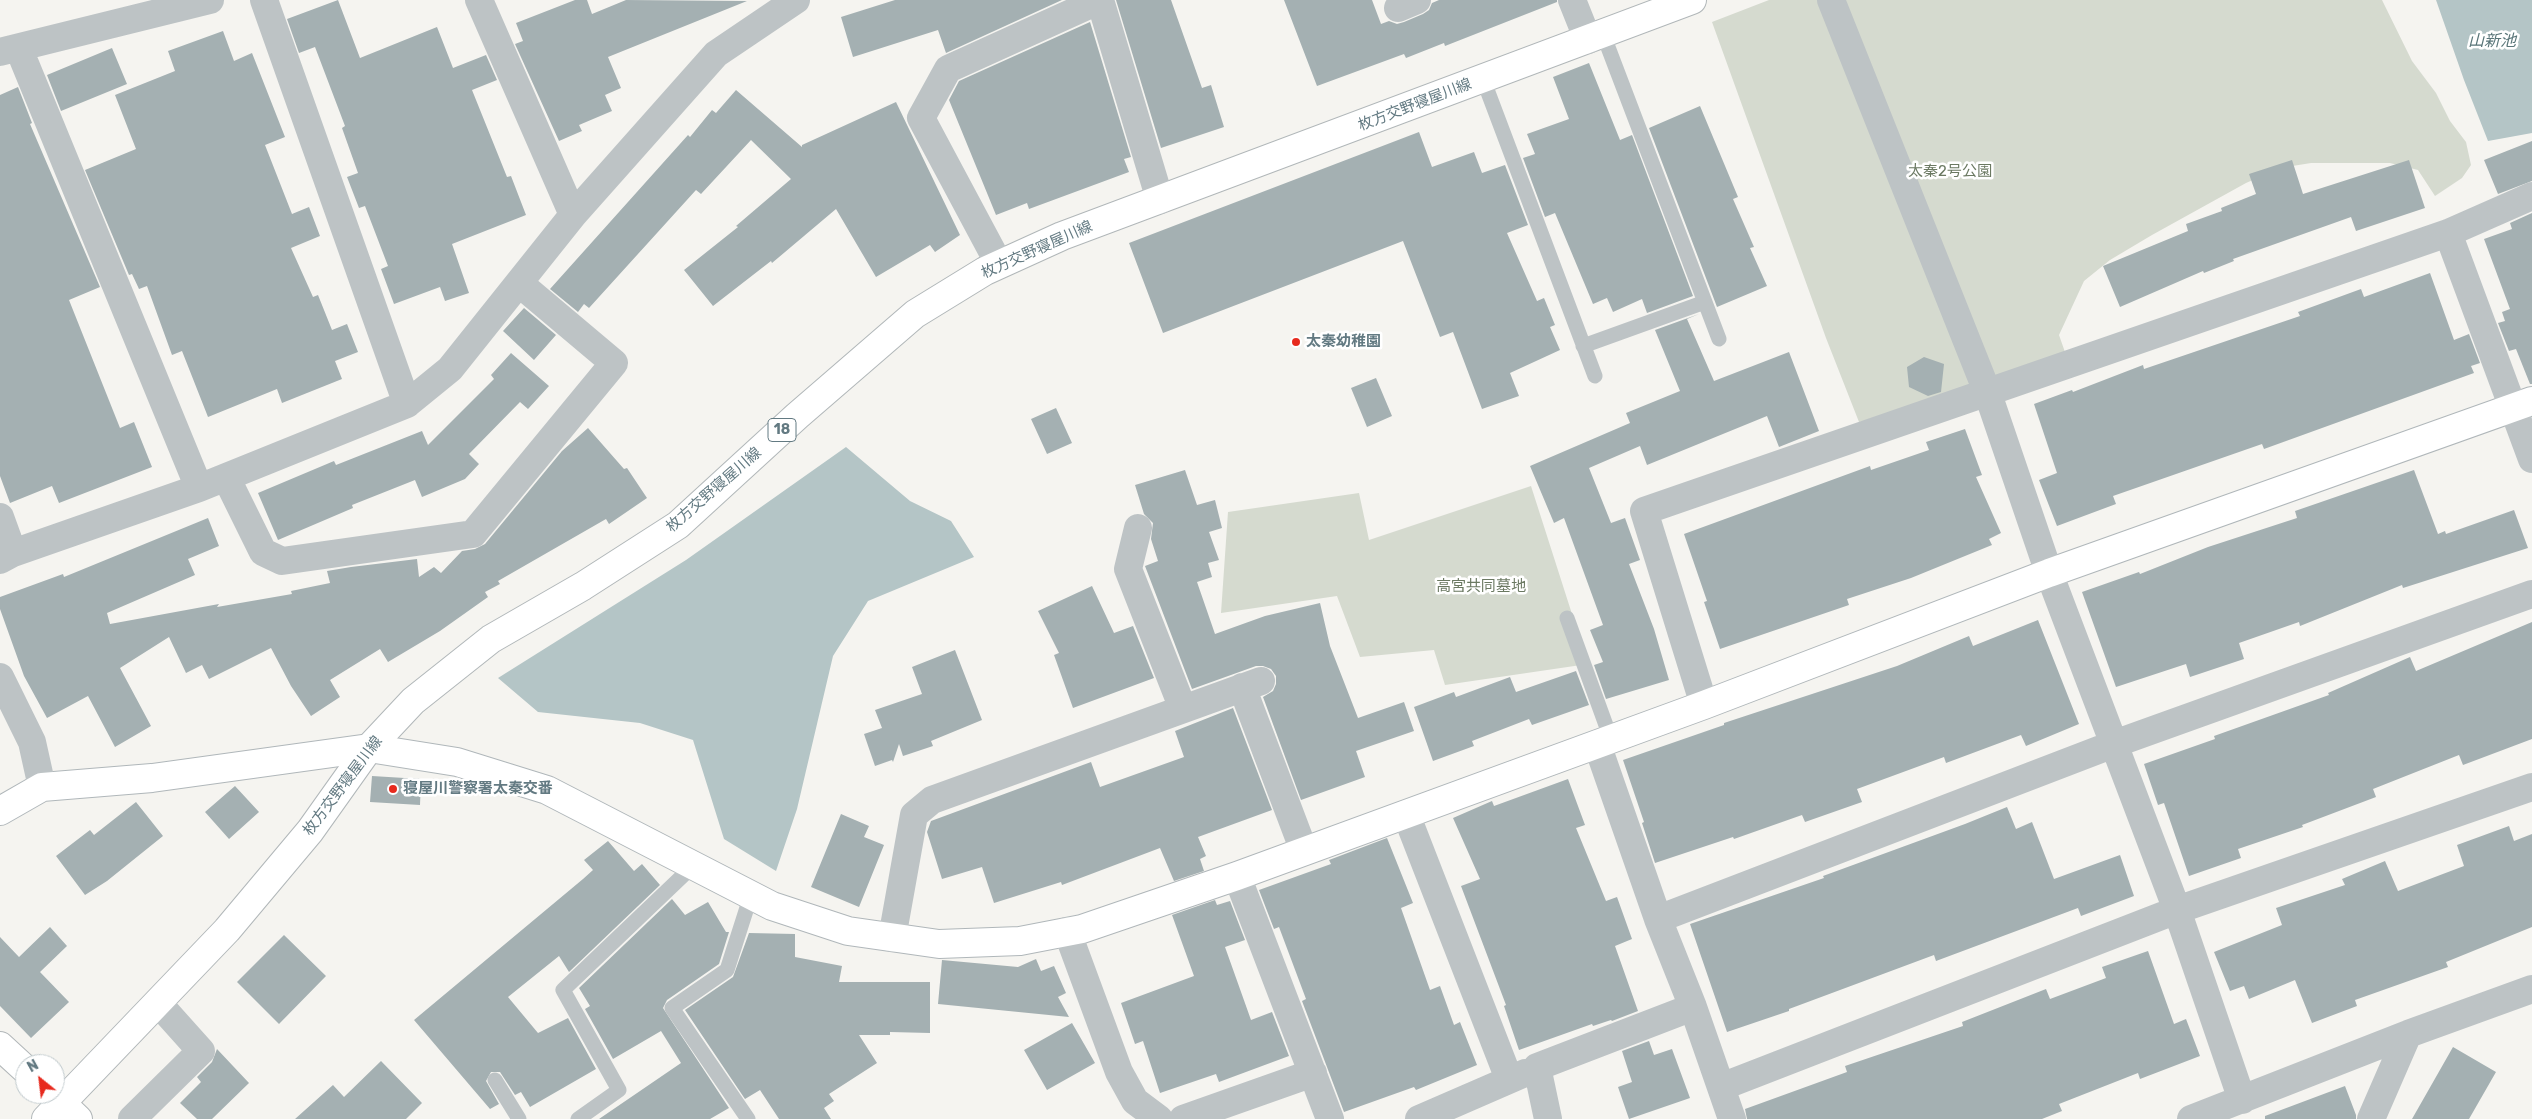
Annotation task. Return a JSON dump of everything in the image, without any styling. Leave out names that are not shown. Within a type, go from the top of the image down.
[{"type":"main road","name":"枚方交野寝屋川線","points":[[60,1109],[227,930],[310,831],[369,748],[413,702],[491,639],[582,586],[678,525],[797,416],[915,314],[999,264],[1062,236],[1483,80],[1692,0]]},
{"type":"main road","points":[[0,810],[42,787],[152,778],[369,748],[457,762],[547,790],[772,906],[848,931],[938,944],[1020,940],[1082,929],[1237,876],[1704,705],[2049,573],[2522,405]]},
{"type":"main road","points":[[0,1046],[15,1060]]},
{"type":"street","points":[[199,488],[9,51],[210,0]]},
{"type":"street","points":[[264,0],[407,404]]},
{"type":"street","points":[[479,0],[574,215]]},
{"type":"street","points":[[0,517],[7,556],[199,488],[407,404],[450,369],[574,215],[716,54],[796,0]]},
{"type":"street","points":[[999,264],[921,118],[948,69],[1100,0],[1160,200]]},
{"type":"street","points":[[1572,0],[1595,37]]},
{"type":"street","points":[[1832,0],[1988,394],[2049,573],[2177,910],[2242,1100]]},
{"type":"street","points":[[1704,705],[1644,511],[1988,394],[2448,233],[2532,196]]},
{"type":"street","points":[[2448,233],[2522,405],[2532,459]]},
{"type":"street","points":[[226,477],[264,552],[282,561],[474,534],[614,363],[519,283]]},
{"type":"street","points":[[1138,528],[1128,569],[1183,708]]},
{"type":"street","points":[[1658,919],[2114,744],[2532,594]]},
{"type":"street","points":[[0,677],[32,742],[42,787]]},
{"type":"street","points":[[892,938],[914,815],[932,800],[1252,684],[1304,851]]},
{"type":"street","points":[[1604,742],[1658,919],[1693,1007],[1732,1119]]},
{"type":"street","points":[[1721,1087],[2177,910],[2532,787]]},
{"type":"street","points":[[1406,814],[1509,1080]]},
{"type":"street","points":[[1237,876],[1330,1119]]},
{"type":"street","points":[[1067,931],[1119,1072],[1136,1101],[1159,1119]]},
{"type":"street","points":[[2191,1119],[2408,1034],[2532,989]]},
{"type":"street","points":[[132,1119],[201,1051],[158,1003]]},
{"type":"street","points":[[1419,1119],[1537,1067],[1693,1007]]},
{"type":"street","points":[[2372,1119],[2408,1034]]},
{"type":"street","points":[[1537,1067],[1548,1119]]},
{"type":"street","points":[[1183,1119],[1313,1073]]},
{"type":"lane","points":[[1595,37],[1719,339]]},
{"type":"lane","points":[[1483,80],[1595,376]]},
{"type":"lane","points":[[1583,346],[1705,302]]},
{"type":"lane","points":[[1567,618],[1604,742]]},
{"type":"lane","points":[[578,1119],[619,1090],[563,990],[694,865]]},
{"type":"lane","points":[[748,1119],[672,1008],[727,970],[751,895]]},
{"type":"lane","points":[[496,1080],[519,1119]]},
{"type":"green space","name":"太秦2号公園","points":[[1769,0],[2382,0],[2412,61],[2436,93],[2450,121],[2466,142],[2471,165],[2462,178],[2435,196],[2418,170],[2390,163],[2311,163],[2280,168],[2246,183],[2152,235],[2110,260],[2084,281],[2059,335],[2066,355],[1875,419],[1859,422],[1826,338],[1712,22]]},
{"type":"green space","name":"高宮共同墓地","points":[[1531,486],[1588,664],[1445,685],[1434,650],[1360,657],[1337,596],[1221,613],[1228,512],[1359,493],[1369,540]]},
{"type":"water","name":"山新池","points":[[2436,0],[2532,0],[2532,133],[2488,141]]},
{"type":"water","points":[[846,447],[910,501],[951,521],[974,557],[868,601],[833,656],[797,809],[776,871],[724,839],[693,740],[640,723],[538,712],[498,678],[686,560]]},
{"type":"building","points":[[338,0],[360,58],[437,27],[453,68],[486,55],[497,80],[472,90],[507,177],[511,176],[526,215],[452,244],[469,293],[445,301],[440,287],[394,304],[381,269],[388,266],[365,206],[359,208],[347,177],[358,173],[342,128],[345,126],[315,47],[299,53],[287,19]]},
{"type":"building","points":[[575,0],[587,0],[592,14],[626,0],[747,1],[608,57],[621,88],[605,95],[612,111],[579,125],[582,131],[559,141],[515,44],[523,41],[516,23]]},
{"type":"building","points":[[895,0],[1062,0],[946,53],[938,30],[853,57],[841,17]]},
{"type":"building","points":[[1116,0],[1171,0],[1202,88],[1211,85],[1224,127],[1161,148]]},
{"type":"building","points":[[1284,0],[1372,0],[1381,24],[1389,21],[1397,24],[1404,22],[1423,14],[1429,10],[1432,3],[1439,0],[1557,0],[1557,2],[1445,46],[1444,43],[1406,58],[1404,54],[1317,86]]},
{"type":"building","points":[[1090,22],[1131,157],[1124,159],[1129,172],[1029,209],[1027,203],[996,215],[949,100],[959,81]]},
{"type":"building","points":[[223,31],[234,61],[252,53],[285,137],[265,145],[292,214],[309,207],[320,236],[291,248],[313,297],[318,295],[332,330],[347,324],[358,352],[335,361],[342,379],[282,403],[277,389],[208,417],[182,351],[172,355],[147,286],[139,289],[132,274],[129,275],[85,170],[136,149],[115,95],[175,71],[168,51]]},
{"type":"building","points":[[112,48],[127,84],[61,111],[47,75]]},
{"type":"building","points":[[1589,63],[1620,140],[1632,135],[1693,296],[1647,313],[1642,299],[1613,312],[1607,298],[1593,304],[1555,213],[1545,217],[1523,158],[1535,154],[1527,134],[1569,119],[1553,77]]},
{"type":"building","points":[[18,87],[32,123],[30,124],[100,287],[69,300],[120,428],[134,422],[152,467],[59,503],[52,486],[10,503],[0,476],[0,95]]},
{"type":"building","points":[[736,90],[802,147],[802,145],[896,102],[960,235],[935,252],[930,245],[876,277],[836,209],[772,263],[771,261],[713,306],[684,270],[738,227],[736,226],[791,179],[751,140],[701,194],[696,190],[589,308],[584,304],[578,312],[550,289],[688,135],[690,137],[712,110],[716,113]]},
{"type":"building","points":[[1700,106],[1738,197],[1733,199],[1754,247],[1750,248],[1767,286],[1717,307],[1649,128]]},
{"type":"building","points":[[1419,132],[1432,167],[1474,152],[1482,173],[1505,165],[1528,225],[1507,233],[1537,301],[1544,298],[1555,325],[1550,327],[1560,350],[1510,373],[1519,396],[1482,409],[1453,332],[1440,337],[1403,241],[1163,333],[1129,243]]},
{"type":"building","points":[[2532,141],[2532,181],[2498,194],[2484,160]]},
{"type":"building","points":[[2292,160],[2303,194],[2409,160],[2425,208],[2356,231],[2351,217],[2233,259],[2234,261],[2204,273],[2203,271],[2120,307],[2103,266],[2188,231],[2186,224],[2222,211],[2221,208],[2256,194],[2249,174]]},
{"type":"building","points":[[2532,213],[2532,384],[2530,384],[2516,349],[2509,351],[2498,323],[2505,321],[2502,312],[2510,309],[2484,239],[2512,229],[2510,223]]},
{"type":"building","points":[[2430,273],[2454,340],[2469,334],[2480,363],[2471,366],[2474,373],[2264,449],[2262,444],[2113,496],[2116,504],[2057,526],[2039,480],[2057,473],[2034,404],[2072,390],[2073,392],[2143,365],[2144,369],[2300,316],[2298,312],[2361,289],[2364,297]]},
{"type":"building","points":[[524,308],[556,335],[534,360],[503,331]]},
{"type":"building","points":[[1699,314],[1687,319],[1714,381],[1789,352],[1819,431],[1779,447],[1767,416],[1647,465],[1640,446],[1589,468],[1611,523],[1625,518],[1640,560],[1629,564],[1654,629],[1669,680],[1606,699],[1594,665],[1603,662],[1590,630],[1603,625],[1564,518],[1554,523],[1530,466],[1630,423],[1626,413],[1680,391],[1655,330]]},
{"type":"building","points":[[511,353],[549,386],[528,409],[520,402],[469,454],[479,464],[465,479],[422,497],[415,480],[352,505],[353,508],[278,540],[258,493],[334,461],[336,465],[422,431],[428,445],[494,379],[491,375]]},
{"type":"building","points":[[1924,357],[1944,364],[1941,392],[1928,396],[1909,387],[1907,367]]},
{"type":"building","points":[[1376,378],[1392,416],[1367,427],[1351,388]]},
{"type":"building","points":[[1056,408],[1072,443],[1047,454],[1031,419]]},
{"type":"building","points":[[588,428],[624,469],[627,468],[647,498],[609,524],[606,519],[498,581],[500,584],[485,592],[488,597],[440,631],[388,662],[380,649],[330,680],[340,697],[311,716],[291,686],[271,648],[209,679],[202,665],[186,673],[169,637],[120,668],[151,726],[115,747],[88,696],[47,718],[24,676],[0,609],[0,597],[63,574],[64,577],[208,518],[219,546],[188,559],[195,575],[107,613],[110,624],[219,604],[217,607],[292,594],[291,591],[330,583],[327,571],[351,567],[417,559],[419,577],[434,567],[441,573],[462,551],[475,549],[485,544],[562,451]]},
{"type":"building","points":[[1965,429],[1982,475],[1976,477],[2001,533],[1989,539],[1992,545],[1911,578],[1847,599],[1849,605],[1720,649],[1704,602],[1707,601],[1684,534],[1870,466],[1871,470],[1929,450],[1926,442]]},
{"type":"building","points":[[1185,470],[1197,505],[1215,500],[1222,528],[1209,532],[1219,560],[1208,563],[1212,577],[1197,582],[1215,634],[1265,616],[1320,603],[1330,646],[1358,718],[1404,702],[1414,731],[1356,751],[1365,777],[1301,800],[1263,697],[1273,691],[1276,684],[1276,676],[1271,669],[1256,666],[1192,689],[1145,566],[1158,561],[1151,539],[1153,523],[1144,514],[1135,485]]},
{"type":"building","points":[[2414,470],[2438,534],[2445,531],[2446,534],[2514,510],[2528,548],[2403,588],[2402,585],[2300,626],[2299,622],[2239,643],[2244,659],[2190,677],[2186,664],[2116,687],[2082,592],[2139,572],[2140,574],[2208,547],[2297,518],[2295,511]]},
{"type":"building","points":[[1092,586],[1114,633],[1133,626],[1154,678],[1073,708],[1054,655],[1059,653],[1038,611]]},
{"type":"building","points":[[2038,620],[2079,724],[2026,746],[2021,735],[1946,763],[1944,757],[1857,789],[1862,802],[1805,822],[1802,815],[1734,839],[1733,837],[1655,863],[1642,823],[1644,822],[1623,760],[1724,725],[1724,723],[1897,666],[1969,636],[1973,646]]},
{"type":"building","points":[[2532,622],[2532,739],[2463,765],[2459,755],[2373,789],[2376,797],[2302,825],[2303,827],[2238,849],[2241,858],[2189,876],[2164,803],[2158,805],[2144,764],[2215,739],[2214,736],[2329,695],[2328,693],[2410,657],[2416,671]]},
{"type":"building","points":[[955,650],[982,720],[931,741],[933,746],[903,756],[899,744],[893,762],[892,760],[875,766],[864,734],[882,728],[875,710],[922,694],[912,667]]},
{"type":"building","points":[[1576,671],[1589,705],[1532,725],[1529,719],[1472,741],[1474,746],[1433,761],[1414,707],[1454,692],[1456,697],[1510,677],[1516,692]]},
{"type":"building","points":[[1233,708],[1272,810],[1198,837],[1206,856],[1200,859],[1204,871],[1174,881],[1160,848],[1062,885],[1061,882],[994,903],[982,867],[942,879],[927,832],[931,821],[1091,762],[1100,787],[1184,757],[1175,731]]},
{"type":"building","points":[[372,776],[421,779],[420,805],[370,802]]},
{"type":"building","points":[[1568,779],[1585,825],[1576,828],[1606,901],[1617,897],[1632,939],[1615,946],[1638,1011],[1612,1021],[1593,1026],[1592,1024],[1519,1050],[1504,1006],[1506,1005],[1461,886],[1480,879],[1453,818],[1492,801],[1494,806]]},
{"type":"building","points":[[235,786],[259,812],[229,839],[205,812]]},
{"type":"building","points":[[136,802],[163,836],[107,881],[85,895],[56,856],[90,830],[94,835]]},
{"type":"building","points":[[2007,807],[2016,829],[2032,822],[2054,879],[2120,855],[2134,896],[2081,916],[2078,908],[1936,961],[1934,955],[1789,1009],[1789,1011],[1727,1032],[1690,924],[1824,878],[1823,876]]},
{"type":"building","points":[[841,814],[869,826],[864,837],[884,845],[859,907],[811,887]]},
{"type":"building","points":[[2509,826],[2514,841],[2532,834],[2532,927],[2446,962],[2448,967],[2355,1000],[2357,1006],[2312,1023],[2295,980],[2249,999],[2244,986],[2230,991],[2214,952],[2282,925],[2276,908],[2345,885],[2342,879],[2385,861],[2398,891],[2464,866],[2457,845]]},
{"type":"building","points":[[1387,838],[1413,903],[1401,908],[1430,990],[1440,986],[1454,1025],[1460,1022],[1477,1065],[1416,1090],[1414,1087],[1344,1112],[1302,1001],[1306,999],[1279,927],[1274,929],[1259,890],[1331,864],[1329,860]]},
{"type":"building","points":[[608,841],[634,871],[642,864],[660,885],[569,972],[559,956],[508,997],[538,1033],[568,1018],[596,1069],[530,1107],[521,1092],[515,1095],[500,1072],[491,1072],[486,1081],[499,1104],[490,1109],[414,1020],[593,870],[584,860]]},
{"type":"building","points":[[672,899],[685,915],[708,902],[726,932],[729,932],[719,964],[667,1000],[663,1008],[729,1108],[710,1119],[599,1119],[681,1063],[661,1031],[613,1059],[585,1009],[590,1006],[579,988]]},
{"type":"building","points":[[1215,900],[1217,905],[1230,901],[1245,940],[1225,947],[1251,1020],[1272,1012],[1289,1056],[1219,1082],[1216,1074],[1160,1093],[1143,1041],[1135,1044],[1121,1003],[1194,976],[1172,915]]},
{"type":"building","points":[[50,927],[67,946],[40,972],[69,1002],[31,1038],[0,1006],[0,937],[19,957]]},
{"type":"building","points":[[749,933],[795,934],[795,957],[842,966],[839,982],[930,982],[930,1033],[890,1032],[890,1035],[859,1035],[877,1063],[829,1094],[834,1101],[824,1108],[831,1119],[779,1119],[760,1090],[745,1099],[685,1010],[733,977]]},
{"type":"building","points":[[284,935],[326,976],[279,1024],[237,982]]},
{"type":"building","points":[[2148,951],[2174,1024],[2186,1019],[2200,1056],[2140,1079],[2138,1073],[2059,1104],[2062,1111],[2042,1119],[1747,1119],[1745,1109],[1847,1072],[1845,1066],[1963,1026],[1962,1022],[2046,989],[2050,999],[2106,978],[2102,967]]},
{"type":"building","points":[[1036,959],[1041,971],[1054,966],[1066,993],[1058,997],[1069,1017],[938,1004],[942,960],[1018,967]]},
{"type":"building","points":[[1072,1023],[1095,1063],[1047,1090],[1024,1050]]},
{"type":"building","points":[[1649,1041],[1654,1055],[1672,1049],[1690,1098],[1629,1119],[1618,1087],[1632,1082],[1622,1051]]},
{"type":"building","points":[[2453,1047],[2496,1072],[2469,1119],[2412,1119]]},
{"type":"building","points":[[217,1049],[249,1083],[212,1119],[197,1119],[180,1103],[201,1082],[197,1077],[212,1062]]},
{"type":"building","points":[[381,1061],[422,1103],[406,1119],[295,1119],[333,1085],[344,1097]]},
{"type":"building","points":[[2345,1086],[2356,1119],[2265,1119],[2265,1116]]},
{"type":"place","name":"太秦幼稚園","points":[[1296,342]]},
{"type":"place","name":"寝屋川警察署太秦交番","points":[[393,789]]}]
